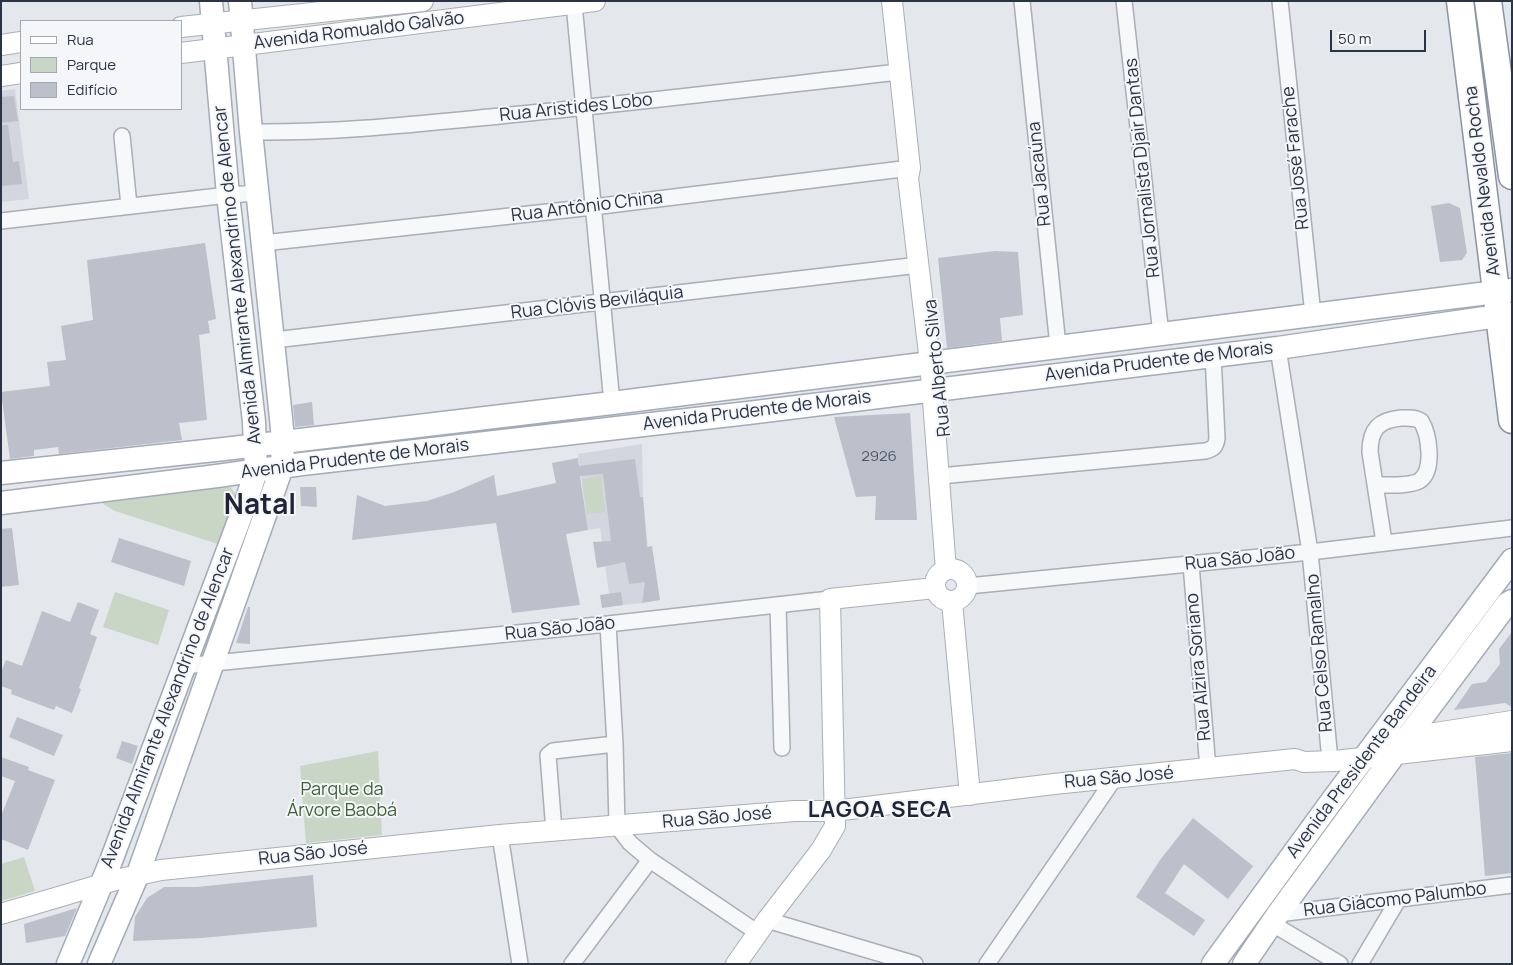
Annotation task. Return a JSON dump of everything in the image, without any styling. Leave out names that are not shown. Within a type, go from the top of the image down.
[{"type":"highway","name":"Avenida Nevaldo Rocha","points":[[1460,1],[1505,303],[1512,420]]},
{"type":"highway","name":"Avenida Nevaldo Rocha","points":[[1488,1],[1512,176]]},
{"type":"main road","name":"Avenida Almirante Alexandrino de Alencar","points":[[68,964],[102,884],[256,471],[254,422],[228,195],[211,1]]},
{"type":"main road","name":"Avenida Romualdo Galvão","points":[[182,27],[213,24],[241,11],[423,1]]},
{"type":"main road","name":"Avenida Romualdo Galvão","points":[[182,53],[595,1]]},
{"type":"main road","name":"Rua Alberto Silva","points":[[892,1],[910,168],[908,178],[934,362]]},
{"type":"main road","name":"Avenida Almirante Alexandrino de Alencar","points":[[99,964],[138,874],[282,467],[283,441],[274,340],[251,132],[241,11]]},
{"type":"main road","points":[[1,45],[20,42]]},
{"type":"main road","points":[[1,76],[20,73]]},
{"type":"main road","name":"Rua Alberto Silva","points":[[910,168],[917,177],[944,476],[957,575]]},
{"type":"main road","name":"Avenida Prudente de Morais","points":[[1,473],[612,403],[1313,315],[1505,303]]},
{"type":"main road","name":"Avenida Prudente de Morais","points":[[1,503],[282,467],[1278,348],[1505,303]]},
{"type":"main road","name":"Avenida Presidente Bandeira","points":[[1244,964],[1295,891],[1378,752],[1512,560]]},
{"type":"main road","points":[[957,575],[962,597],[952,602],[942,599],[935,588],[935,580],[938,576],[957,575]]},
{"type":"main road","name":"Rua São João","points":[[830,599],[935,588]]},
{"type":"main road","points":[[736,964],[762,926],[829,839],[834,826],[830,599]]},
{"type":"main road","name":"Avenida Presidente Bandeira","points":[[1213,964],[1331,802],[1378,752],[1408,737],[1507,604],[1512,601]]},
{"type":"main road","points":[[952,602],[970,795]]},
{"type":"main road","points":[[1408,737],[1512,720]]},
{"type":"main road","name":"Rua São José","points":[[1,914],[138,874],[161,870],[500,835],[834,810],[1054,784],[1295,760],[1304,762],[1378,752],[1512,741]]},
{"type":"main road","name":"Rua São José","points":[[1295,760],[1303,754],[1329,750],[1378,752]]},
{"type":"main road","points":[[148,760],[176,767]]},
{"type":"main road","points":[[1295,891],[1333,820],[1331,802]]},
{"type":"street","name":"Rua Jacaúna","points":[[1022,1],[1058,346]]},
{"type":"street","name":"Rua Jornalista Djair Dantas","points":[[1124,1],[1161,335]]},
{"type":"street","name":"Rua José Farache","points":[[1280,1],[1313,315]]},
{"type":"street","points":[[574,4],[604,303],[612,403]]},
{"type":"street","name":"Rua Aristides Lobo","points":[[251,132],[361,130],[584,108],[899,72]]},
{"type":"street","points":[[122,136],[129,206]]},
{"type":"street","name":"Rua Antônio China","points":[[263,243],[594,207],[910,168]]},
{"type":"street","points":[[1,221],[258,193]]},
{"type":"street","name":"Rua Clóvis Beviláquia","points":[[274,340],[919,265]]},
{"type":"street","name":"Rua Celso Ramalho","points":[[1278,348],[1310,552],[1329,750]]},
{"type":"street","points":[[944,476],[1212,449],[1217,444],[1213,355]]},
{"type":"street","points":[[1376,485],[1415,482],[1424,476],[1428,470],[1429,453],[1428,435],[1421,421],[1411,418],[1396,419],[1378,425],[1370,442],[1376,485],[1384,542]]},
{"type":"street","name":"Rua São João","points":[[957,575],[1191,564],[1512,528]]},
{"type":"street","name":"Rua Alzira Soriano","points":[[1191,564],[1208,770]]},
{"type":"street","name":"Rua São João","points":[[184,666],[608,624],[830,599]]},
{"type":"street","points":[[778,605],[782,748]]},
{"type":"street","points":[[608,624],[615,744],[617,826],[630,843],[650,860],[762,926],[915,964]]},
{"type":"street","points":[[554,831],[548,756],[553,751],[615,744]]},
{"type":"street","points":[[987,964],[1114,779]]},
{"type":"street","points":[[500,835],[520,964]]},
{"type":"street","points":[[572,964],[650,860]]},
{"type":"street","name":"Rua Giácomo Palumbo","points":[[1274,919],[1512,885]]},
{"type":"street","points":[[1360,964],[1398,900]]},
{"type":"street","points":[[1274,919],[1340,964]]},
{"type":"shaded area","points":[[15,89],[29,199],[1,202],[1,91]]},
{"type":"shaded area","points":[[642,444],[643,497],[649,559],[642,603],[623,605],[609,594],[600,528],[588,530],[578,454]]},
{"type":"green space","points":[[601,476],[605,512],[587,514],[582,479]]},
{"type":"green space","points":[[228,484],[236,494],[218,544],[115,511],[103,504],[104,499]]},
{"type":"green space","points":[[115,592],[169,610],[158,645],[103,627]]},
{"type":"green space","name":"Parque da Árvore Baobá","points":[[378,751],[382,835],[306,843],[300,766]]},
{"type":"green space","points":[[24,857],[35,891],[1,901],[1,864]]},
{"type":"building","points":[[14,96],[18,121],[1,123],[1,97]]},
{"type":"building","points":[[1,125],[8,125],[13,162],[19,161],[22,184],[1,186]]},
{"type":"building","points":[[1449,203],[1460,208],[1467,253],[1462,260],[1440,262],[1431,206]]},
{"type":"building","points":[[205,243],[216,319],[208,321],[210,333],[199,335],[207,420],[179,423],[182,440],[59,454],[58,447],[34,450],[34,456],[10,459],[1,392],[50,386],[47,362],[66,360],[61,326],[93,320],[87,260]]},
{"type":"building","points":[[995,251],[1018,252],[1023,315],[1000,318],[1002,341],[947,348],[938,258]]},
{"type":"building","points":[[312,402],[314,425],[295,427],[293,405]]},
{"type":"building","points":[[910,413],[917,520],[875,520],[876,496],[856,497],[834,417]]},
{"type":"building","points":[[578,458],[579,466],[635,459],[640,497],[643,497],[647,547],[652,546],[660,600],[642,603],[645,582],[629,584],[625,562],[597,568],[593,542],[611,541],[603,474],[580,476],[588,530],[566,534],[580,605],[512,613],[496,523],[352,540],[357,495],[385,506],[427,501],[494,475],[497,496],[556,483],[552,463]]},
{"type":"building","points":[[300,487],[316,487],[317,507],[301,506]]},
{"type":"building","points":[[12,528],[19,585],[1,587],[1,529]]},
{"type":"building","points":[[119,538],[191,561],[184,586],[111,562]]},
{"type":"building","points":[[621,592],[623,605],[602,608],[600,595]]},
{"type":"building","points":[[78,602],[99,610],[90,634],[97,637],[72,713],[56,706],[54,710],[11,694],[12,690],[1,686],[1,672],[6,660],[22,666],[42,611],[70,622]]},
{"type":"building","points":[[248,607],[250,607],[250,644],[236,643]]},
{"type":"building","points":[[1512,632],[1512,707],[1505,703],[1454,710],[1472,684],[1486,682],[1500,664],[1499,649]]},
{"type":"building","points":[[17,717],[63,735],[54,756],[9,737]]},
{"type":"building","points":[[122,741],[138,746],[132,764],[116,758]]},
{"type":"building","points":[[1512,753],[1512,873],[1485,876],[1475,757]]},
{"type":"building","points":[[1,757],[29,767],[28,770],[55,780],[28,850],[1,839],[1,816],[15,781],[1,776]]},
{"type":"building","points":[[1193,818],[1253,866],[1228,899],[1184,864],[1165,893],[1205,920],[1194,936],[1136,897],[1160,860]]},
{"type":"building","points":[[313,875],[317,927],[202,938],[133,941],[135,917],[147,898],[164,887],[197,887]]},
{"type":"building","points":[[77,908],[65,936],[26,943],[24,924]]},
{"type":"district","name":"Natal","points":[[260,506]]},
{"type":"district","name":"LAGOA SECA","points":[[880,811]]}]
